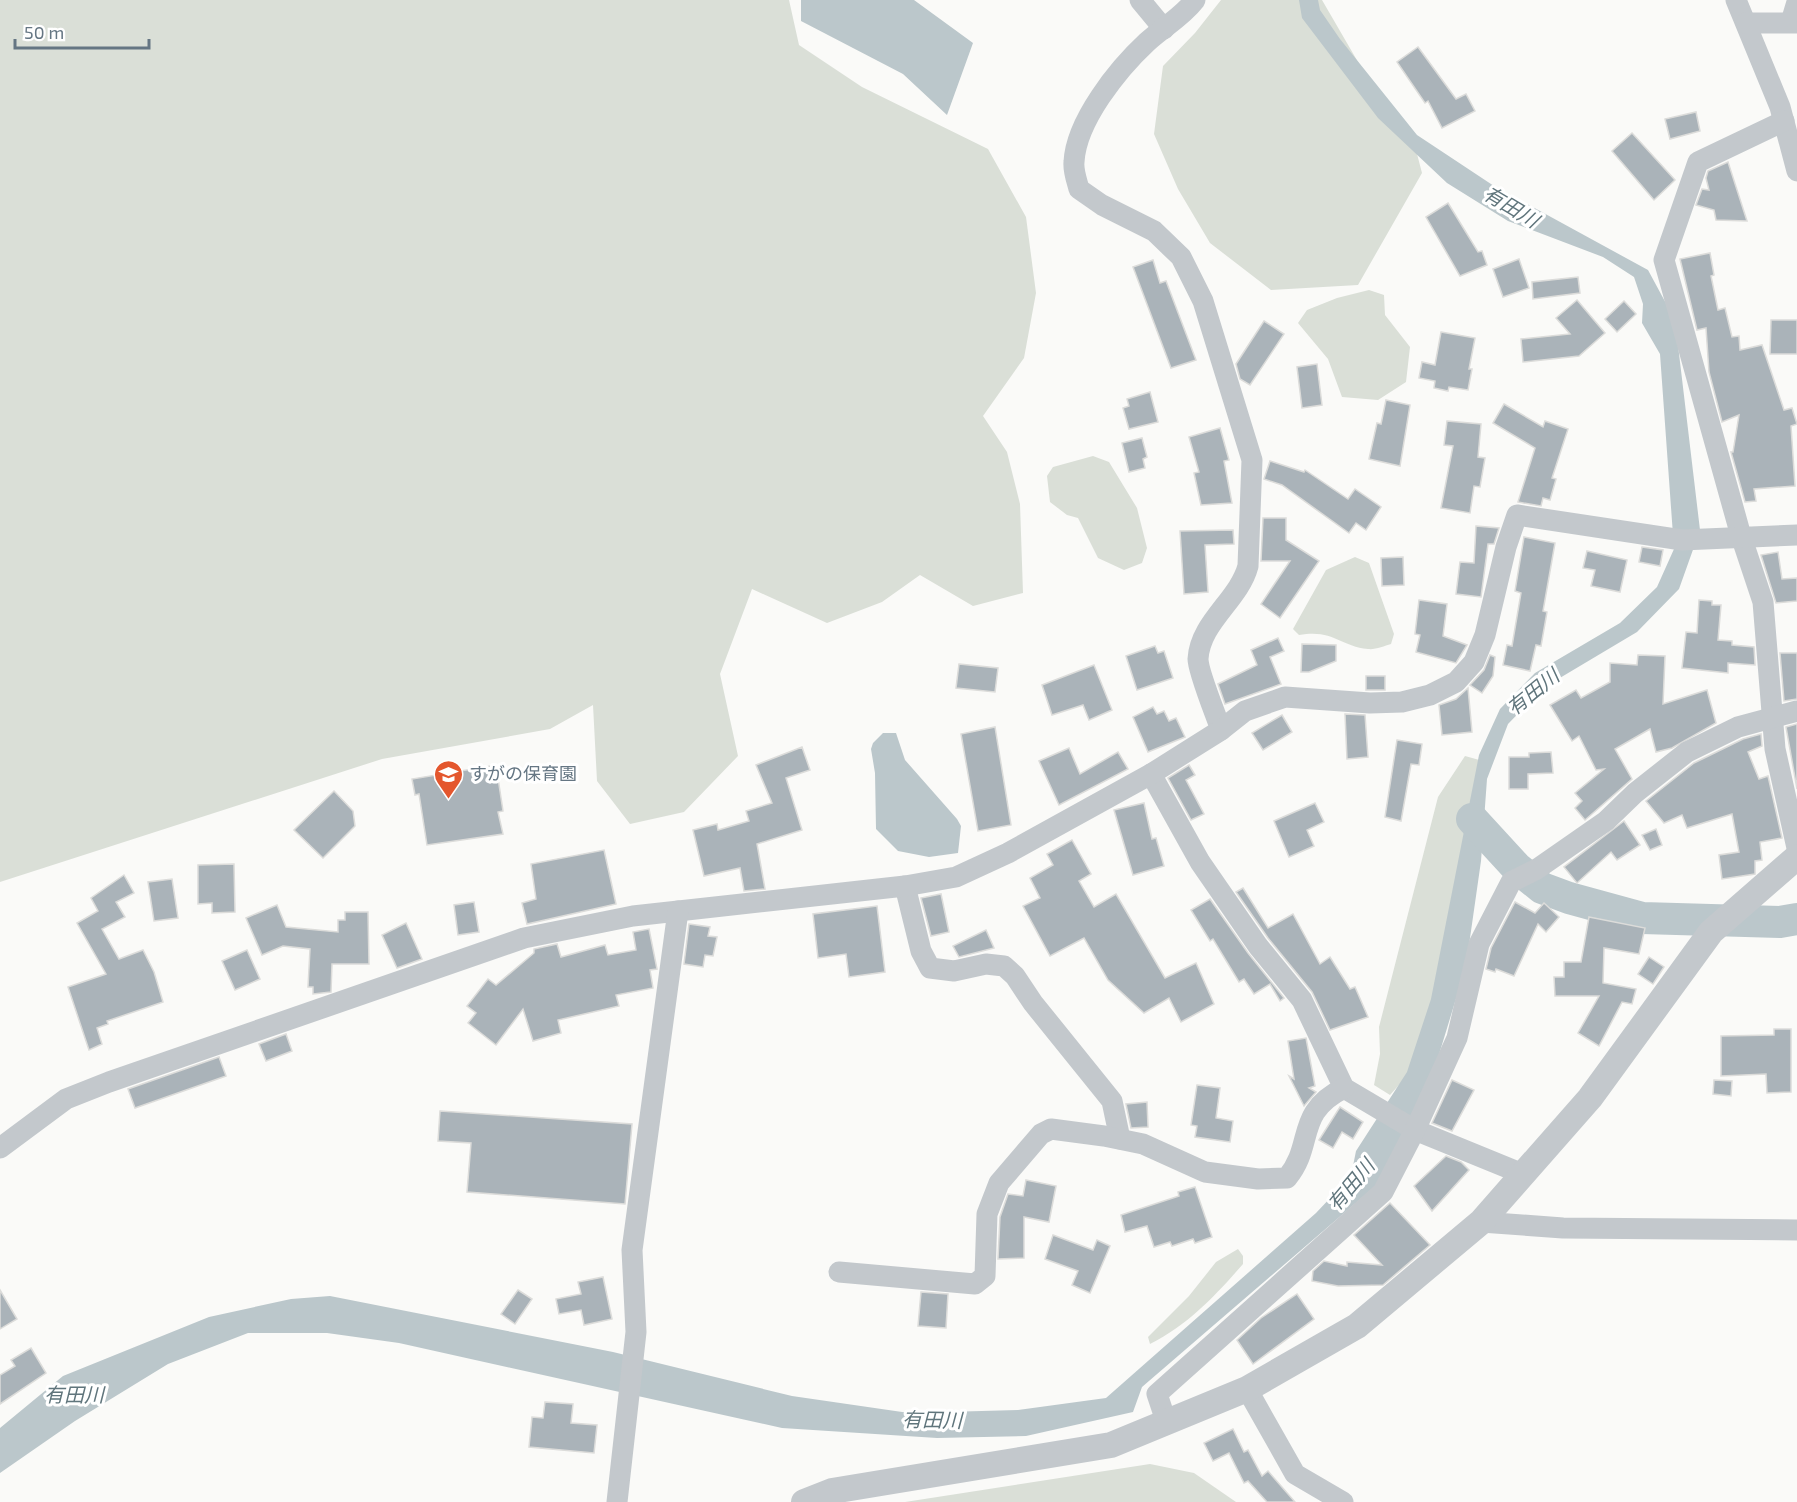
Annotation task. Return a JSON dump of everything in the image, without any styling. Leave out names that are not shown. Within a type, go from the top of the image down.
[{"type":"street","points":[[1140,0],[1164,29]]},
{"type":"street","points":[[1195,0],[1184,15],[1148,41],[1113,77],[1081,133],[1074,163],[1079,189],[1102,205],[1154,231],[1181,257],[1203,301],[1252,460],[1248,566],[1239,588],[1206,632],[1198,660],[1221,730]]},
{"type":"street","points":[[1736,0],[1784,121],[1797,171]]},
{"type":"street","points":[[1746,23],[1795,15]]},
{"type":"street","points":[[1784,121],[1698,162],[1664,260],[1741,536],[1763,602],[1775,749],[1797,848]]},
{"type":"street","points":[[0,1148],[66,1099],[109,1082],[525,938],[633,916],[905,886],[956,877],[979,868],[1151,774],[1221,730],[1245,711],[1285,697],[1370,703],[1402,702],[1430,695],[1456,682],[1474,662],[1485,635],[1506,547],[1517,515],[1682,540],[1797,535]]},
{"type":"street","points":[[1167,1424],[1157,1394],[1383,1192],[1416,1130],[1457,1038],[1479,944],[1511,882],[1537,869],[1606,821],[1635,793],[1687,752],[1738,727],[1797,711]]},
{"type":"street","points":[[1151,774],[1200,862],[1258,946],[1302,1000],[1344,1088],[1416,1130],[1523,1174]]},
{"type":"street","points":[[804,1502],[832,1491],[857,1495],[1112,1445],[1247,1389],[1357,1326],[1481,1222],[1590,1098],[1711,932],[1797,857]]},
{"type":"street","points":[[905,886],[921,951],[930,968],[954,971],[986,964],[1004,966],[1015,976],[1033,1003],[1112,1101],[1120,1139]]},
{"type":"street","points":[[617,1502],[636,1332],[632,1250],[678,911]]},
{"type":"street","points":[[839,1272],[975,1284],[985,1276],[987,1214],[999,1183],[1041,1134],[1051,1130],[1143,1144],[1205,1172],[1258,1179],[1287,1178],[1296,1167],[1307,1125],[1314,1109],[1344,1088]]},
{"type":"street","points":[[1481,1222],[1563,1228],[1797,1230]]},
{"type":"street","points":[[1247,1389],[1295,1474],[1343,1502]]},
{"type":"shaded area","points":[[0,0],[789,0],[799,45],[862,87],[988,149],[1026,217],[1036,293],[1024,358],[983,416],[1007,452],[1020,504],[1023,593],[973,606],[920,575],[882,602],[827,623],[752,589],[720,674],[738,756],[684,812],[630,824],[597,781],[593,705],[550,729],[382,759],[0,882]]},
{"type":"shaded area","points":[[1221,0],[1322,0],[1376,93],[1410,127],[1422,173],[1358,285],[1271,290],[1210,243],[1178,189],[1154,134],[1163,66],[1195,33]]},
{"type":"shaded area","points":[[1369,290],[1384,295],[1385,315],[1410,347],[1406,382],[1378,400],[1342,397],[1328,359],[1298,323],[1307,310],[1337,298]]},
{"type":"shaded area","points":[[1093,456],[1109,462],[1137,508],[1147,548],[1142,563],[1124,570],[1098,558],[1078,518],[1067,515],[1050,502],[1047,476],[1053,467]]},
{"type":"shaded area","points":[[1355,557],[1369,563],[1394,634],[1391,644],[1368,649],[1320,634],[1299,635],[1293,629],[1326,570]]},
{"type":"shaded area","points":[[1465,756],[1483,761],[1445,972],[1413,1069],[1390,1095],[1374,1085],[1380,1054],[1379,1027],[1438,797]]},
{"type":"shaded area","points":[[1238,1249],[1243,1256],[1243,1264],[1222,1287],[1177,1328],[1150,1344],[1148,1337],[1189,1296],[1216,1262]]},
{"type":"shaded area","points":[[1150,1464],[1194,1473],[1236,1502],[905,1502]]},
{"type":"water","points":[[801,0],[914,0],[973,43],[947,115],[903,74],[801,21]]},
{"type":"water","name":"有田川","points":[[1299,0],[1318,0],[1320,10],[1340,39],[1417,135],[1494,186],[1648,270],[1675,320],[1700,530],[1679,589],[1637,632],[1543,688],[1508,724],[1487,779],[1481,861],[1466,966],[1426,1097],[1386,1177],[1142,1387],[1133,1412],[1026,1436],[937,1438],[782,1428],[399,1343],[327,1333],[248,1333],[168,1364],[75,1421],[0,1473],[0,1428],[63,1376],[209,1317],[291,1299],[330,1296],[613,1352],[792,1396],[909,1413],[1018,1410],[1106,1398],[1316,1213],[1351,1176],[1356,1151],[1407,1072],[1431,999],[1479,755],[1500,709],[1535,673],[1620,623],[1657,587],[1674,549],[1660,354],[1642,323],[1643,304],[1634,277],[1603,257],[1508,221],[1447,183],[1378,118],[1302,18]]},
{"type":"water","points":[[883,733],[896,733],[905,760],[957,819],[961,826],[958,853],[929,857],[898,851],[876,829],[875,773],[871,749],[873,743]]},
{"type":"building","points":[[1418,47],[1456,99],[1466,94],[1475,111],[1442,128],[1428,101],[1425,103],[1397,62]]},
{"type":"building","points":[[1696,112],[1700,131],[1670,139],[1665,119]]},
{"type":"building","points":[[1632,133],[1675,180],[1654,200],[1612,151]]},
{"type":"building","points":[[1728,162],[1747,221],[1716,220],[1714,210],[1696,205],[1702,189],[1709,190],[1706,178],[1708,171]]},
{"type":"building","points":[[1448,203],[1478,252],[1482,251],[1487,265],[1460,276],[1426,217]]},
{"type":"building","points":[[1710,253],[1714,275],[1711,276],[1718,310],[1725,308],[1732,337],[1739,336],[1740,350],[1762,345],[1784,410],[1792,408],[1797,424],[1791,426],[1795,486],[1754,489],[1756,501],[1745,502],[1731,452],[1733,452],[1739,415],[1722,422],[1709,372],[1706,328],[1697,330],[1680,259]]},
{"type":"building","points":[[1519,259],[1529,288],[1503,297],[1493,269]]},
{"type":"building","points":[[1153,260],[1160,283],[1166,281],[1196,360],[1171,368],[1133,267]]},
{"type":"building","points":[[1578,277],[1580,293],[1533,299],[1532,282]]},
{"type":"building","points":[[1577,300],[1605,333],[1579,356],[1523,362],[1521,339],[1570,334],[1556,318]]},
{"type":"building","points":[[1624,301],[1636,314],[1617,332],[1605,319]]},
{"type":"building","points":[[1771,320],[1797,320],[1797,354],[1770,354]]},
{"type":"building","points":[[1264,321],[1284,334],[1250,385],[1240,379],[1236,364]]},
{"type":"building","points":[[1441,332],[1475,338],[1469,369],[1472,369],[1468,390],[1449,387],[1448,391],[1434,388],[1435,381],[1419,378],[1422,362],[1435,365]]},
{"type":"building","points":[[1317,364],[1322,405],[1302,408],[1297,367]]},
{"type":"building","points":[[1150,392],[1158,422],[1129,429],[1123,408],[1129,406],[1127,399]]},
{"type":"building","points":[[1386,400],[1410,405],[1400,466],[1369,459],[1377,423],[1381,424]]},
{"type":"building","points":[[1504,404],[1543,427],[1545,421],[1568,429],[1552,478],[1556,479],[1550,500],[1543,498],[1541,506],[1518,502],[1535,448],[1493,423]]},
{"type":"building","points":[[1447,421],[1481,424],[1478,457],[1485,458],[1480,487],[1474,486],[1470,513],[1441,508],[1453,446],[1444,445]]},
{"type":"building","points":[[1220,428],[1229,460],[1224,461],[1232,503],[1201,505],[1194,473],[1199,472],[1189,437]]},
{"type":"building","points":[[1142,438],[1147,457],[1143,459],[1145,468],[1129,472],[1122,443]]},
{"type":"building","points":[[1270,461],[1304,472],[1305,470],[1348,499],[1355,489],[1381,507],[1366,530],[1356,523],[1349,533],[1282,485],[1264,479]]},
{"type":"building","points":[[1263,518],[1286,518],[1286,540],[1319,561],[1280,618],[1261,604],[1290,561],[1261,561]]},
{"type":"building","points":[[1476,526],[1499,528],[1494,544],[1488,544],[1481,597],[1456,594],[1460,562],[1474,563]]},
{"type":"building","points":[[1233,530],[1234,544],[1205,545],[1208,592],[1184,594],[1180,531]]},
{"type":"building","points":[[1524,537],[1555,543],[1543,611],[1547,612],[1541,646],[1536,645],[1530,671],[1503,665],[1507,645],[1512,646],[1521,593],[1515,591]]},
{"type":"building","points":[[1642,547],[1663,550],[1660,566],[1639,562]]},
{"type":"building","points":[[1587,551],[1627,560],[1620,592],[1591,586],[1595,570],[1583,568]]},
{"type":"building","points":[[1778,552],[1782,579],[1797,578],[1797,601],[1776,603],[1761,555]]},
{"type":"building","points":[[1403,557],[1404,585],[1382,586],[1381,558]]},
{"type":"building","points":[[1419,600],[1447,604],[1443,636],[1467,645],[1456,663],[1416,652],[1420,635],[1415,634]]},
{"type":"building","points":[[1699,600],[1712,601],[1712,605],[1721,605],[1718,640],[1732,641],[1732,645],[1754,647],[1755,665],[1728,663],[1728,673],[1682,668],[1686,632],[1697,633]]},
{"type":"building","points":[[1278,638],[1284,651],[1270,657],[1281,684],[1225,704],[1218,684],[1257,665],[1251,650]]},
{"type":"building","points":[[1302,644],[1336,645],[1336,661],[1309,672],[1301,672]]},
{"type":"building","points":[[1155,646],[1158,653],[1164,651],[1173,678],[1137,690],[1126,656]]},
{"type":"building","points":[[1780,653],[1797,653],[1797,699],[1784,701]]},
{"type":"building","points":[[1490,655],[1495,657],[1493,676],[1482,693],[1470,685],[1484,670]]},
{"type":"building","points":[[1638,655],[1665,656],[1663,704],[1707,690],[1716,723],[1672,748],[1656,752],[1650,729],[1615,749],[1632,779],[1585,820],[1575,808],[1582,801],[1575,793],[1604,769],[1596,770],[1579,736],[1572,741],[1550,705],[1576,690],[1581,698],[1610,682],[1610,663],[1637,665]]},
{"type":"building","points":[[959,664],[998,668],[995,692],[956,688]]},
{"type":"building","points":[[1094,665],[1112,710],[1089,720],[1083,705],[1052,715],[1042,685]]},
{"type":"building","points":[[1366,676],[1385,676],[1385,690],[1366,690]]},
{"type":"building","points":[[1468,688],[1472,732],[1442,735],[1439,705],[1456,699]]},
{"type":"building","points":[[1153,707],[1157,714],[1164,711],[1169,721],[1176,718],[1185,737],[1148,752],[1133,717]]},
{"type":"building","points":[[1345,714],[1365,715],[1368,757],[1347,759]]},
{"type":"building","points":[[1282,715],[1292,732],[1263,750],[1252,733]]},
{"type":"building","points":[[1797,724],[1797,789],[1786,727]]},
{"type":"building","points":[[995,727],[1011,825],[978,831],[961,734]]},
{"type":"building","points":[[1761,734],[1762,746],[1748,752],[1759,779],[1768,776],[1782,838],[1760,842],[1762,860],[1755,861],[1755,874],[1722,879],[1719,855],[1739,852],[1732,814],[1687,828],[1682,815],[1664,823],[1646,801],[1694,763],[1743,739]]},
{"type":"building","points":[[1397,740],[1422,744],[1419,765],[1411,764],[1401,821],[1385,817]]},
{"type":"building","points":[[802,747],[810,770],[786,778],[802,830],[757,844],[765,889],[744,891],[740,868],[704,876],[693,830],[717,824],[718,830],[749,821],[746,811],[772,803],[756,765]]},
{"type":"building","points":[[1069,748],[1080,774],[1118,752],[1128,769],[1059,805],[1039,761]]},
{"type":"building","points":[[1551,752],[1553,773],[1528,774],[1528,789],[1509,789],[1509,757],[1529,757],[1529,753]]},
{"type":"building","points":[[496,765],[503,811],[498,812],[503,834],[427,845],[419,794],[415,795],[412,779]]},
{"type":"building","points":[[1189,765],[1195,775],[1186,780],[1204,814],[1191,820],[1168,778]]},
{"type":"building","points":[[334,791],[353,811],[355,826],[323,858],[294,830]]},
{"type":"building","points":[[1144,803],[1152,839],[1156,838],[1164,866],[1133,875],[1114,810]]},
{"type":"building","points":[[1315,803],[1324,822],[1307,830],[1314,846],[1289,857],[1274,821]]},
{"type":"building","points":[[1624,821],[1640,845],[1617,860],[1611,852],[1577,883],[1564,867]]},
{"type":"building","points":[[1656,829],[1662,845],[1650,850],[1642,835]]},
{"type":"building","points":[[1072,840],[1091,874],[1079,881],[1094,907],[1116,894],[1165,978],[1196,963],[1214,1004],[1181,1022],[1169,998],[1144,1013],[1108,980],[1084,938],[1050,956],[1023,906],[1040,898],[1030,878],[1053,865],[1047,854]]},
{"type":"building","points":[[604,850],[616,904],[527,924],[522,903],[536,899],[531,864]]},
{"type":"building","points":[[234,864],[235,912],[212,913],[212,903],[198,904],[198,865]]},
{"type":"building","points":[[124,875],[134,893],[116,902],[125,917],[102,929],[119,959],[143,950],[154,972],[163,1002],[107,1021],[108,1024],[97,1028],[102,1044],[89,1050],[68,987],[106,974],[77,923],[98,911],[91,898]]},
{"type":"building","points":[[172,879],[178,918],[154,921],[148,882]]},
{"type":"building","points":[[1243,888],[1268,928],[1293,914],[1320,964],[1330,957],[1350,989],[1355,987],[1368,1017],[1330,1030],[1312,992],[1268,938],[1236,892]]},
{"type":"building","points":[[941,894],[949,932],[931,936],[921,898]]},
{"type":"building","points":[[1210,899],[1248,953],[1284,998],[1280,1001],[1270,984],[1254,994],[1244,979],[1239,982],[1213,939],[1210,941],[1191,910]]},
{"type":"building","points":[[474,902],[479,932],[458,935],[454,905]]},
{"type":"building","points":[[1515,902],[1535,913],[1544,903],[1559,917],[1546,932],[1538,924],[1514,976],[1496,969],[1495,972],[1486,969],[1491,948]]},
{"type":"building","points":[[277,905],[286,927],[338,932],[338,920],[345,920],[345,912],[368,912],[369,964],[332,964],[331,992],[313,994],[313,987],[308,987],[310,949],[283,946],[262,955],[246,918]]},
{"type":"building","points":[[877,906],[885,972],[849,977],[846,954],[818,958],[813,914]]},
{"type":"building","points":[[1589,917],[1645,928],[1639,954],[1604,948],[1603,983],[1636,989],[1632,1004],[1622,1002],[1599,1046],[1578,1033],[1599,996],[1555,996],[1554,977],[1564,977],[1564,962],[1581,962]]},
{"type":"building","points":[[406,923],[422,959],[397,968],[382,935]]},
{"type":"building","points":[[689,924],[710,927],[708,936],[717,937],[713,956],[705,955],[703,967],[684,964]]},
{"type":"building","points":[[649,929],[657,969],[650,970],[653,988],[616,995],[619,1006],[558,1020],[561,1033],[533,1041],[523,1009],[496,1045],[468,1023],[476,1013],[467,1006],[488,979],[496,985],[534,953],[534,949],[557,944],[561,957],[605,945],[608,955],[636,950],[633,932]]},
{"type":"building","points":[[986,930],[994,948],[959,957],[953,946]]},
{"type":"building","points":[[247,950],[260,979],[235,990],[222,961]]},
{"type":"building","points":[[1649,957],[1664,967],[1653,984],[1638,974]]},
{"type":"building","points":[[1774,1029],[1791,1029],[1791,1092],[1767,1093],[1766,1074],[1721,1076],[1721,1036],[1774,1035]]},
{"type":"building","points":[[286,1034],[292,1051],[266,1061],[259,1044]]},
{"type":"building","points":[[1306,1038],[1315,1086],[1309,1088],[1316,1092],[1304,1106],[1289,1076],[1294,1079],[1288,1041]]},
{"type":"building","points":[[219,1057],[226,1076],[135,1108],[128,1089]]},
{"type":"building","points":[[1452,1080],[1474,1090],[1452,1131],[1432,1123]]},
{"type":"building","points":[[1714,1080],[1732,1081],[1731,1096],[1713,1094]]},
{"type":"building","points":[[1197,1085],[1220,1088],[1216,1118],[1233,1121],[1230,1142],[1195,1137],[1197,1126],[1191,1125]]},
{"type":"building","points":[[1147,1102],[1148,1127],[1131,1128],[1126,1104]]},
{"type":"building","points":[[1340,1107],[1363,1122],[1353,1139],[1342,1132],[1333,1148],[1319,1140]]},
{"type":"building","points":[[440,1111],[632,1124],[625,1204],[467,1192],[471,1143],[438,1141]]},
{"type":"building","points":[[1446,1156],[1461,1162],[1469,1170],[1432,1211],[1414,1186]]},
{"type":"building","points":[[1026,1180],[1056,1186],[1049,1222],[1024,1217],[1024,1258],[998,1259],[1000,1217],[1008,1194],[1023,1196]]},
{"type":"building","points":[[1195,1187],[1212,1237],[1195,1243],[1193,1239],[1172,1246],[1170,1242],[1154,1247],[1147,1226],[1125,1232],[1121,1215],[1179,1196],[1178,1192]]},
{"type":"building","points":[[1390,1203],[1430,1245],[1383,1285],[1338,1286],[1312,1281],[1313,1271],[1324,1261],[1347,1266],[1347,1262],[1382,1265],[1354,1235]]},
{"type":"building","points":[[1053,1235],[1093,1250],[1097,1240],[1110,1246],[1090,1293],[1072,1285],[1078,1271],[1045,1259]]},
{"type":"building","points":[[603,1277],[612,1319],[584,1325],[581,1310],[559,1314],[556,1299],[581,1294],[578,1282]]},
{"type":"building","points":[[0,1290],[17,1319],[0,1329]]},
{"type":"building","points":[[518,1290],[532,1299],[515,1324],[501,1314]]},
{"type":"building","points":[[921,1292],[948,1294],[946,1328],[918,1326]]},
{"type":"building","points":[[1297,1294],[1314,1319],[1253,1364],[1237,1340],[1261,1318]]},
{"type":"building","points":[[31,1348],[46,1373],[0,1404],[0,1375],[15,1366],[11,1360]]},
{"type":"building","points":[[545,1402],[573,1404],[571,1423],[597,1425],[594,1453],[529,1447],[532,1417],[543,1418]]},
{"type":"building","points":[[1233,1429],[1244,1452],[1248,1450],[1262,1476],[1268,1471],[1295,1502],[1267,1502],[1248,1481],[1244,1483],[1229,1453],[1213,1461],[1204,1443]]},
{"type":"waterway","points":[[1472,819],[1517,868],[1542,888],[1569,898],[1642,918],[1780,922],[1797,919]]},
{"type":"place","name":"すがの保育園","points":[[448,800]]}]
